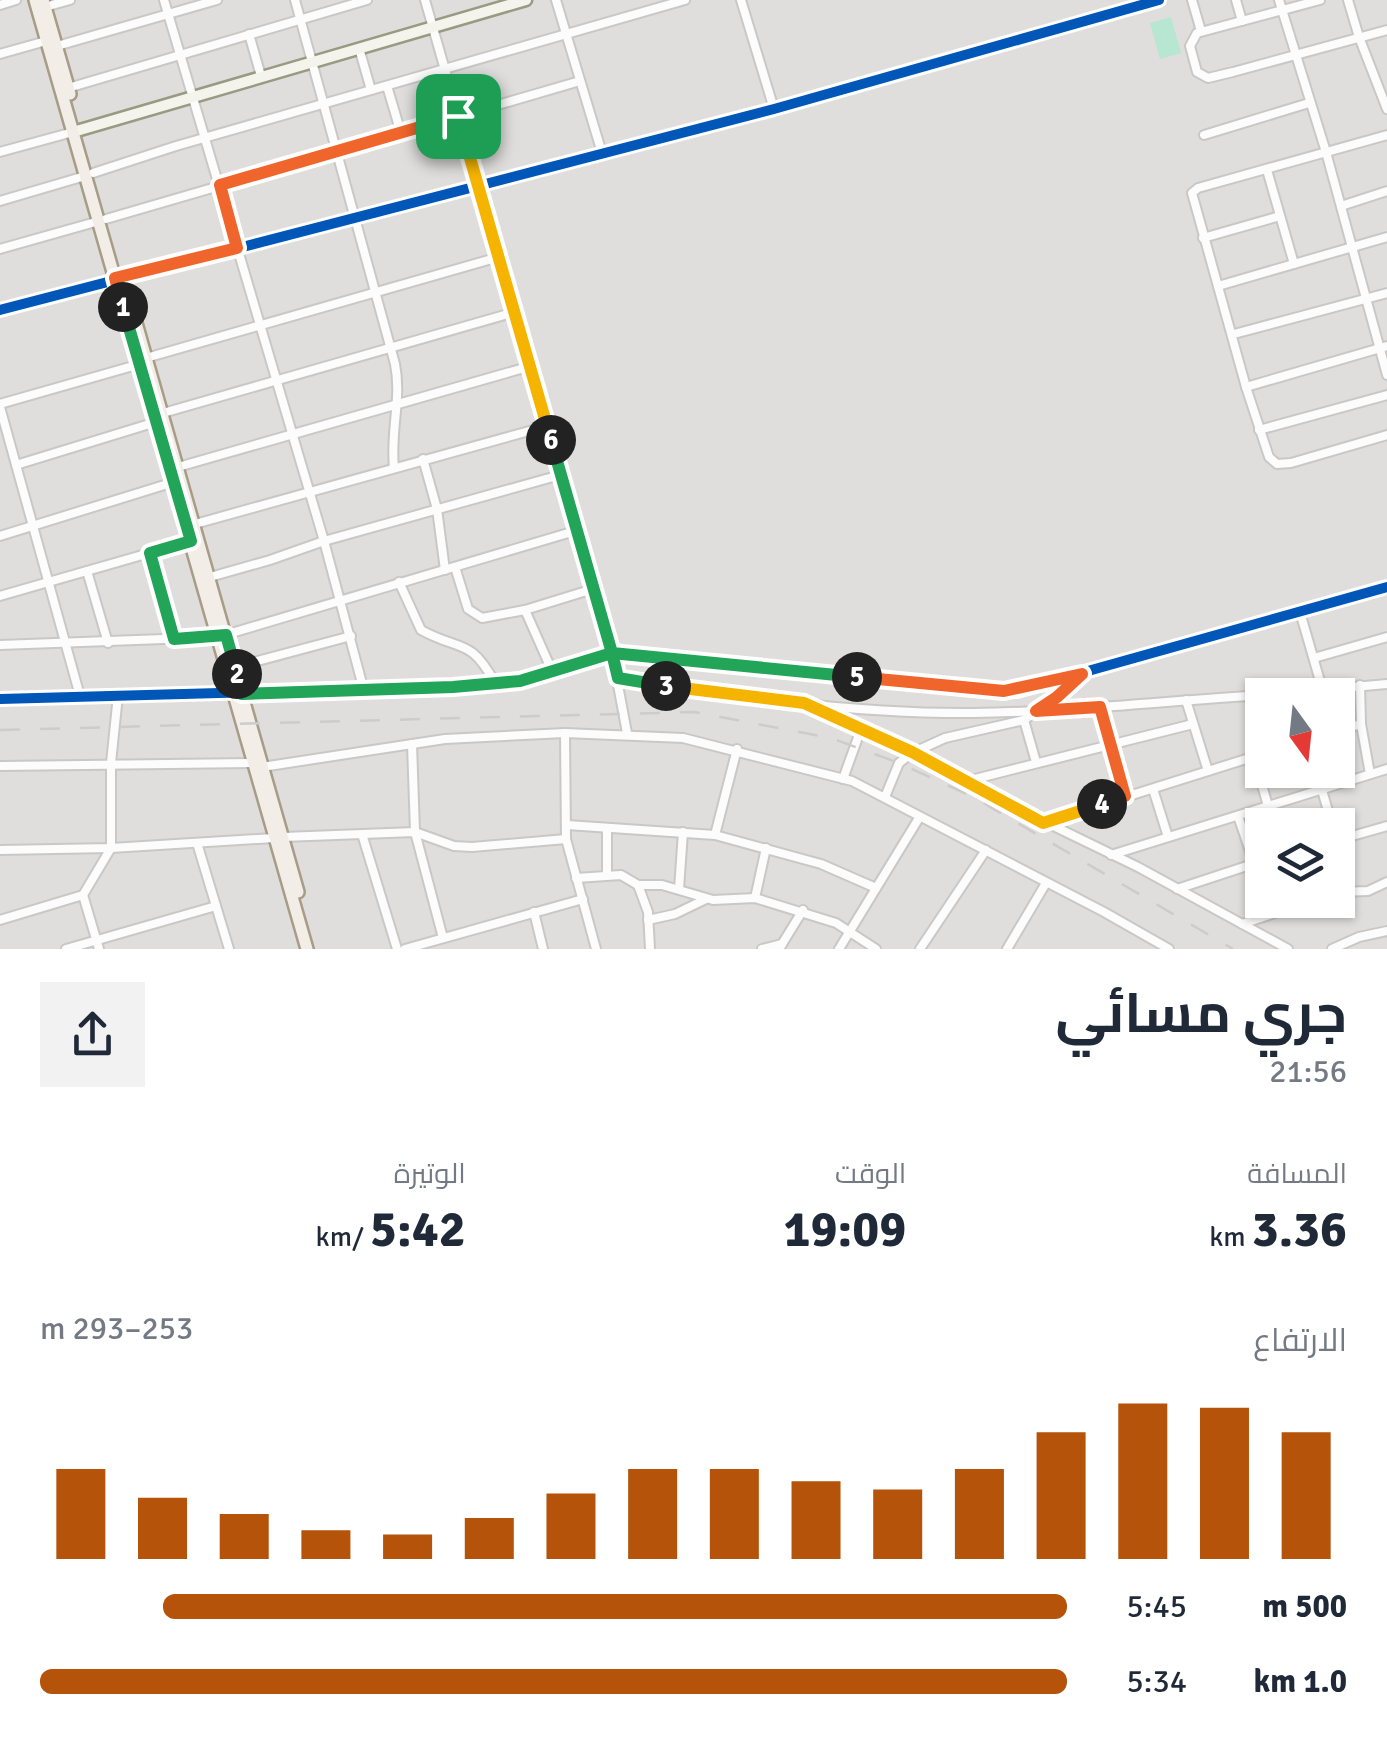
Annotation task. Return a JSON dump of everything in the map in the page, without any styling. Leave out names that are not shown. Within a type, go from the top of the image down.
[{"type":"main road","points":[[41,2],[143,361],[195,524],[222,636],[235,666],[238,694]]},
{"type":"main road","points":[[51,44],[68,88],[76,130]]},
{"type":"main road","points":[[160,418],[174,482],[222,636],[307,949]]},
{"type":"main road","points":[[278,838],[315,949]]},
{"type":"street","points":[[0,5],[16,0]]},
{"type":"street","points":[[41,2],[70,0]]},
{"type":"street","points":[[164,0],[342,598],[363,687]]},
{"type":"street","points":[[0,54],[217,0]]},
{"type":"street","points":[[295,0],[391,348],[399,404],[392,421],[394,468]]},
{"type":"street","points":[[68,88],[367,0]]},
{"type":"street","points":[[425,0],[612,653],[627,734]]},
{"type":"street","points":[[0,152],[526,0]]},
{"type":"street","points":[[556,0],[602,153]]},
{"type":"street","points":[[0,200],[686,0]]},
{"type":"street","points":[[741,0],[774,109]]},
{"type":"street","points":[[1,307],[774,109],[1159,0]]},
{"type":"street","points":[[1192,0],[1201,31]]},
{"type":"street","points":[[1236,0],[1242,21]]},
{"type":"street","points":[[1279,0],[1384,347],[1387,375]]},
{"type":"street","points":[[1320,0],[1201,31],[1193,36],[1190,46],[1194,66],[1204,77],[1387,30]]},
{"type":"street","points":[[1348,0],[1387,109]]},
{"type":"street","points":[[249,34],[261,76]]},
{"type":"street","points":[[359,48],[371,90]]},
{"type":"street","points":[[1373,70],[1387,66]]},
{"type":"street","points":[[0,249],[580,81]]},
{"type":"street","points":[[387,86],[400,133]]},
{"type":"street","points":[[1204,135],[1310,103]]},
{"type":"street","points":[[1387,134],[1194,190],[1203,238],[1269,457],[1277,464],[1291,463],[1387,435]]},
{"type":"street","points":[[1268,170],[1294,264]]},
{"type":"street","points":[[1341,206],[1387,191]]},
{"type":"street","points":[[1203,238],[1280,216]]},
{"type":"street","points":[[1218,286],[1387,237]]},
{"type":"street","points":[[80,696],[16,465],[4,437],[0,405],[498,258]]},
{"type":"street","points":[[1234,334],[1387,293]]},
{"type":"street","points":[[16,465],[275,381],[515,312]]},
{"type":"street","points":[[1246,387],[1384,347]]},
{"type":"street","points":[[178,467],[531,366]]},
{"type":"street","points":[[1259,430],[1387,395]]},
{"type":"street","points":[[195,524],[547,426]]},
{"type":"street","points":[[422,459],[437,509],[445,570]]},
{"type":"street","points":[[210,577],[560,475]]},
{"type":"street","points":[[0,536],[174,482]]},
{"type":"street","points":[[0,645],[222,636],[575,531]]},
{"type":"street","points":[[0,596],[191,541]]},
{"type":"street","points":[[150,553],[174,639]]},
{"type":"street","points":[[456,566],[466,605],[474,615],[487,618],[593,588]]},
{"type":"street","points":[[87,571],[108,643]]},
{"type":"street","points":[[399,582],[421,630],[471,649],[495,683]]},
{"type":"street","points":[[0,698],[238,694],[495,683],[553,673],[612,653],[990,691],[1018,690],[1387,587]]},
{"type":"street","points":[[525,610],[553,673]]},
{"type":"street","points":[[1300,612],[1319,678]]},
{"type":"street","points":[[235,666],[351,636]]},
{"type":"street","points":[[1314,658],[1387,636]]},
{"type":"street","points":[[884,797],[899,763],[912,752],[945,738],[1024,720],[1082,674]]},
{"type":"street","points":[[618,678],[722,695],[907,711],[1036,711],[1245,696]]},
{"type":"street","points":[[1360,684],[1361,724],[1370,774]]},
{"type":"street","points":[[1355,685],[1387,684]]},
{"type":"street","points":[[0,920],[83,896],[111,848],[111,763],[118,695]]},
{"type":"street","points":[[1186,700],[1208,771]]},
{"type":"street","points":[[804,703],[912,752],[1288,949]]},
{"type":"street","points":[[1100,707],[1125,796]]},
{"type":"street","points":[[1024,720],[1036,762]]},
{"type":"street","points":[[963,782],[1193,724]]},
{"type":"street","points":[[1355,726],[1361,724]]},
{"type":"street","points":[[843,778],[861,730]]},
{"type":"street","points":[[566,733],[566,839],[596,949]]},
{"type":"street","points":[[0,766],[257,765],[412,744],[566,733],[683,738],[843,778],[1169,949]]},
{"type":"street","points":[[412,744],[415,832],[444,938]]},
{"type":"street","points":[[715,836],[736,749]]},
{"type":"street","points":[[1043,823],[1245,760]]},
{"type":"street","points":[[1110,855],[1387,770]]},
{"type":"street","points":[[1264,788],[1268,806]]},
{"type":"street","points":[[1153,789],[1168,837]]},
{"type":"street","points":[[1322,790],[1327,808]]},
{"type":"street","points":[[1238,816],[1245,832]]},
{"type":"street","points":[[839,949],[919,818]]},
{"type":"street","points":[[567,825],[715,836],[821,864],[876,888]]},
{"type":"street","points":[[1355,835],[1387,826]]},
{"type":"street","points":[[607,828],[607,874]]},
{"type":"street","points":[[0,850],[415,832],[454,846],[472,847],[566,839]]},
{"type":"street","points":[[678,889],[682,832]]},
{"type":"street","points":[[362,834],[397,949]]},
{"type":"street","points":[[197,843],[229,949]]},
{"type":"street","points":[[755,898],[766,848]]},
{"type":"street","points":[[920,949],[986,850]]},
{"type":"street","points":[[1176,889],[1245,866]]},
{"type":"street","points":[[576,878],[607,874],[706,898],[755,898],[803,910],[850,931],[876,949]]},
{"type":"street","points":[[1007,949],[1046,882]]},
{"type":"street","points":[[638,884],[648,920],[650,949]]},
{"type":"street","points":[[1355,891],[1368,892],[1386,885]]},
{"type":"street","points":[[83,896],[98,945]]},
{"type":"street","points":[[648,920],[676,914],[706,898]]},
{"type":"street","points":[[405,949],[583,899]]},
{"type":"street","points":[[66,949],[98,945],[216,906]]},
{"type":"street","points":[[762,949],[780,946],[803,910]]},
{"type":"street","points":[[534,912],[543,949]]},
{"type":"street","points":[[1242,924],[1260,918]]},
{"type":"street","points":[[1332,949],[1359,937],[1387,931]]},
{"type":"shaded area","points":[[0,0],[1387,0],[1387,949],[0,949]]},
{"type":"green space","points":[[1171,17],[1181,53],[1160,59],[1150,23]]},
{"type":"railway","points":[[0,730],[694,712],[831,738],[899,763],[973,797],[1233,949]]},
{"type":"cycle path","points":[[0,310],[774,109],[1159,0]]},
{"type":"cycle path","points":[[0,699],[468,686],[543,676],[612,653],[1017,691],[1387,587]]},
{"type":"route","points":[[458,116],[220,185],[237,248],[115,278],[191,541],[150,553],[174,639],[226,635],[242,694],[520,681],[612,653],[618,678],[804,703],[912,752],[1043,823],[1125,796],[1100,707],[1036,711],[1082,674],[1018,690],[990,691],[612,653],[458,116]]}]
